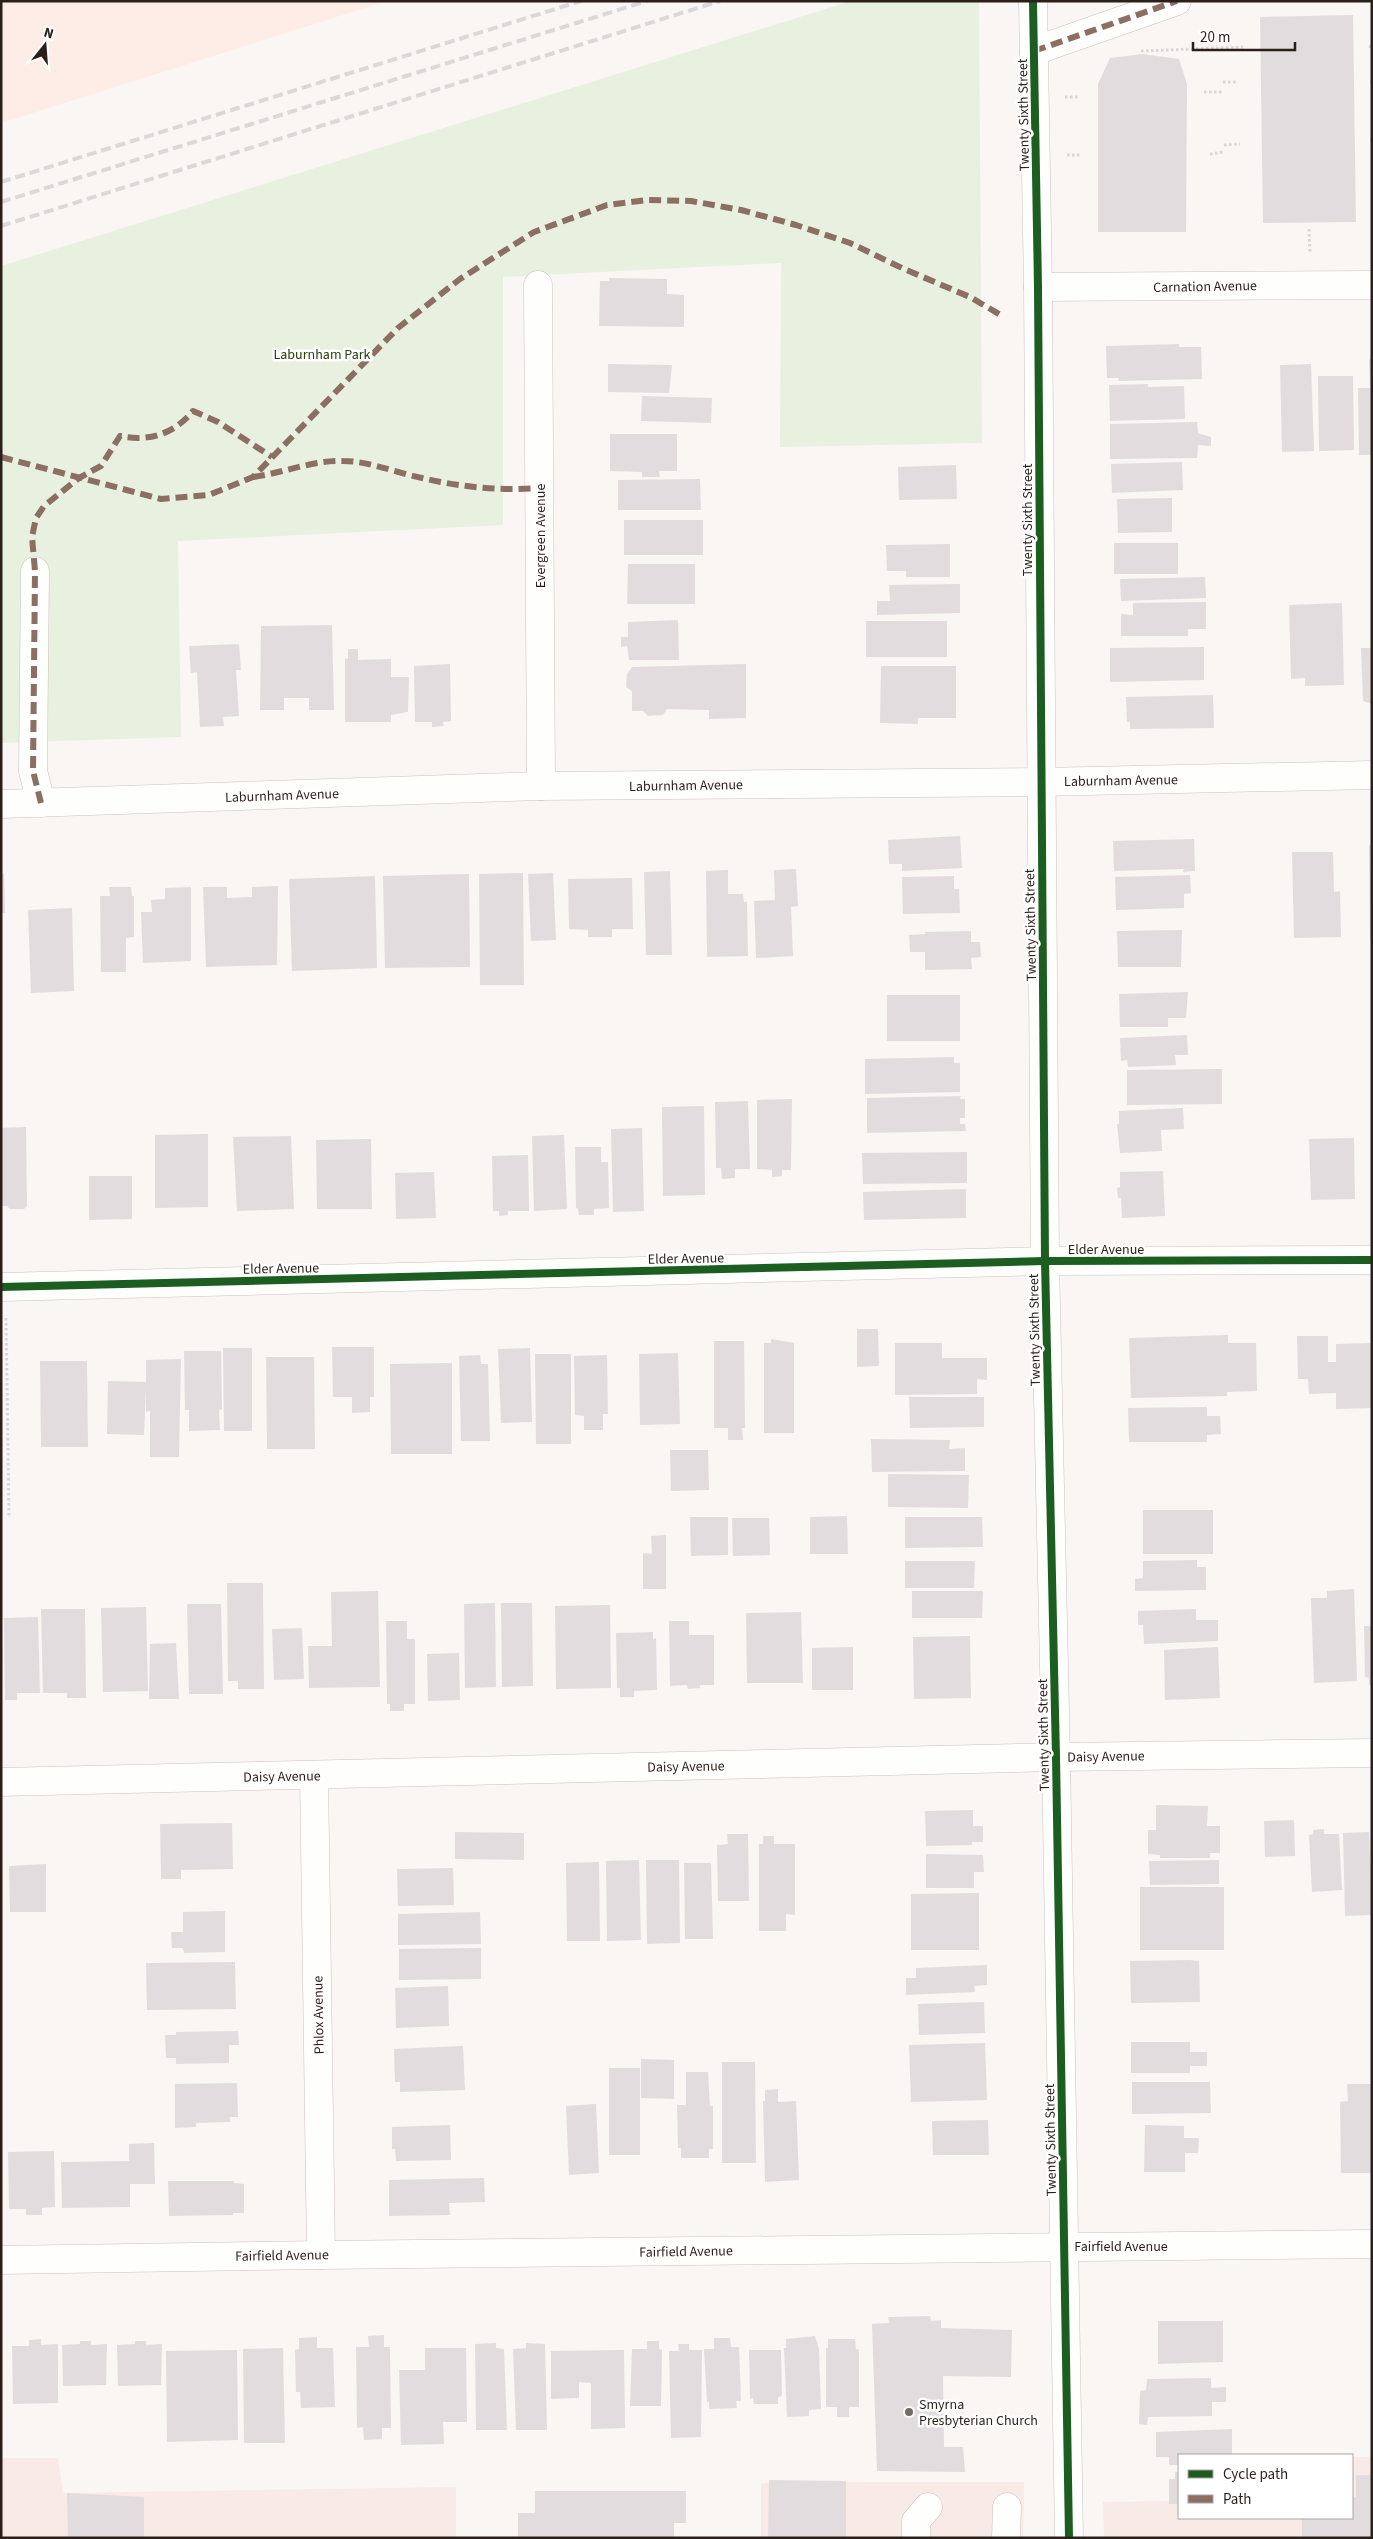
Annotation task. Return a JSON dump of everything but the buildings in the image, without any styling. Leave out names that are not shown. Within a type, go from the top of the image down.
[{"type":"street","points":[[1034,51],[1177,1]]},
{"type":"street","name":"Twenty Sixth Street","points":[[1034,2],[1038,287],[1045,1261],[1056,1757],[1069,2538]]},
{"type":"street","name":"Carnation Avenue","points":[[1038,287],[1372,284]]},
{"type":"street","name":"Evergreen Avenue","points":[[538,285],[541,786]]},
{"type":"street","points":[[35,571],[33,771],[41,803]]},
{"type":"street","name":"Laburnham Avenue","points":[[1,804],[541,786],[1041,782],[1372,775]]},
{"type":"street","name":"Elder Avenue","points":[[4,1300],[1045,1261],[1372,1260]]},
{"type":"street","name":"Daisy Avenue","points":[[1,1782],[1056,1757],[1372,1753]]},
{"type":"street","name":"Phlox Avenue","points":[[314,1775],[322,2255]]},
{"type":"street","name":"Fairfield Avenue","points":[[1,2260],[1065,2246],[1372,2244]]},
{"type":"street","points":[[916,2538],[916,2520],[928,2507]]},
{"type":"street","points":[[1006,2538],[1007,2507]]},
{"type":"path","points":[[1142,51],[1243,47]]},
{"type":"path","points":[[1223,82],[1237,82]]},
{"type":"path","points":[[1204,92],[1223,92]]},
{"type":"path","points":[[1224,145],[1240,144]]},
{"type":"path","points":[[1210,154],[1224,152]]},
{"type":"path","points":[[1309,229],[1310,257]]},
{"type":"path","points":[[4,1300],[9,1516]]},
{"type":"shaded area","points":[[1,1],[387,1],[1,123]]},
{"type":"shaded area","points":[[1353,2457],[1372,2457],[1372,2538],[1104,2538],[1103,2502],[1178,2501],[1178,2519],[1353,2519]]},
{"type":"shaded area","points":[[1,2458],[58,2458],[63,2493],[456,2487],[456,2538],[1,2538]]},
{"type":"shaded area","points":[[1024,2482],[1023,2538],[761,2538],[761,2483]]},
{"type":"green space","name":"Laburnham Park","points":[[851,1],[979,1],[982,443],[780,447],[781,263],[503,277],[503,525],[178,541],[181,737],[1,743],[1,266]]},
{"type":"railway","points":[[1,182],[581,1]]},
{"type":"railway","points":[[1,202],[647,1]]},
{"type":"railway","points":[[1,226],[720,1]]},
{"type":"marked path","points":[[1034,51],[1177,1]]},
{"type":"marked path","points":[[1,457],[161,499],[209,495],[253,477],[398,328],[460,279],[534,232],[607,205],[648,200],[691,201],[741,210],[796,225],[850,243],[904,269],[970,297],[1004,317]]},
{"type":"marked path","points":[[41,803],[33,771],[35,571],[32,537],[36,518],[44,506],[79,478],[101,466],[120,436],[131,438],[151,437],[169,431],[186,419],[193,411],[218,422],[272,457]]},
{"type":"marked path","points":[[253,477],[320,463],[343,461],[373,465],[422,478],[465,486],[495,489],[539,488]]},
{"type":"cycle path","points":[[1033,2],[1038,287],[1045,1261],[1056,1757],[1069,2538]]},
{"type":"cycle path","points":[[1,1287],[1045,1261],[1372,1260]]},
{"type":"place","name":"Smyrna Presbyterian Church","points":[[909,2412]]}]
